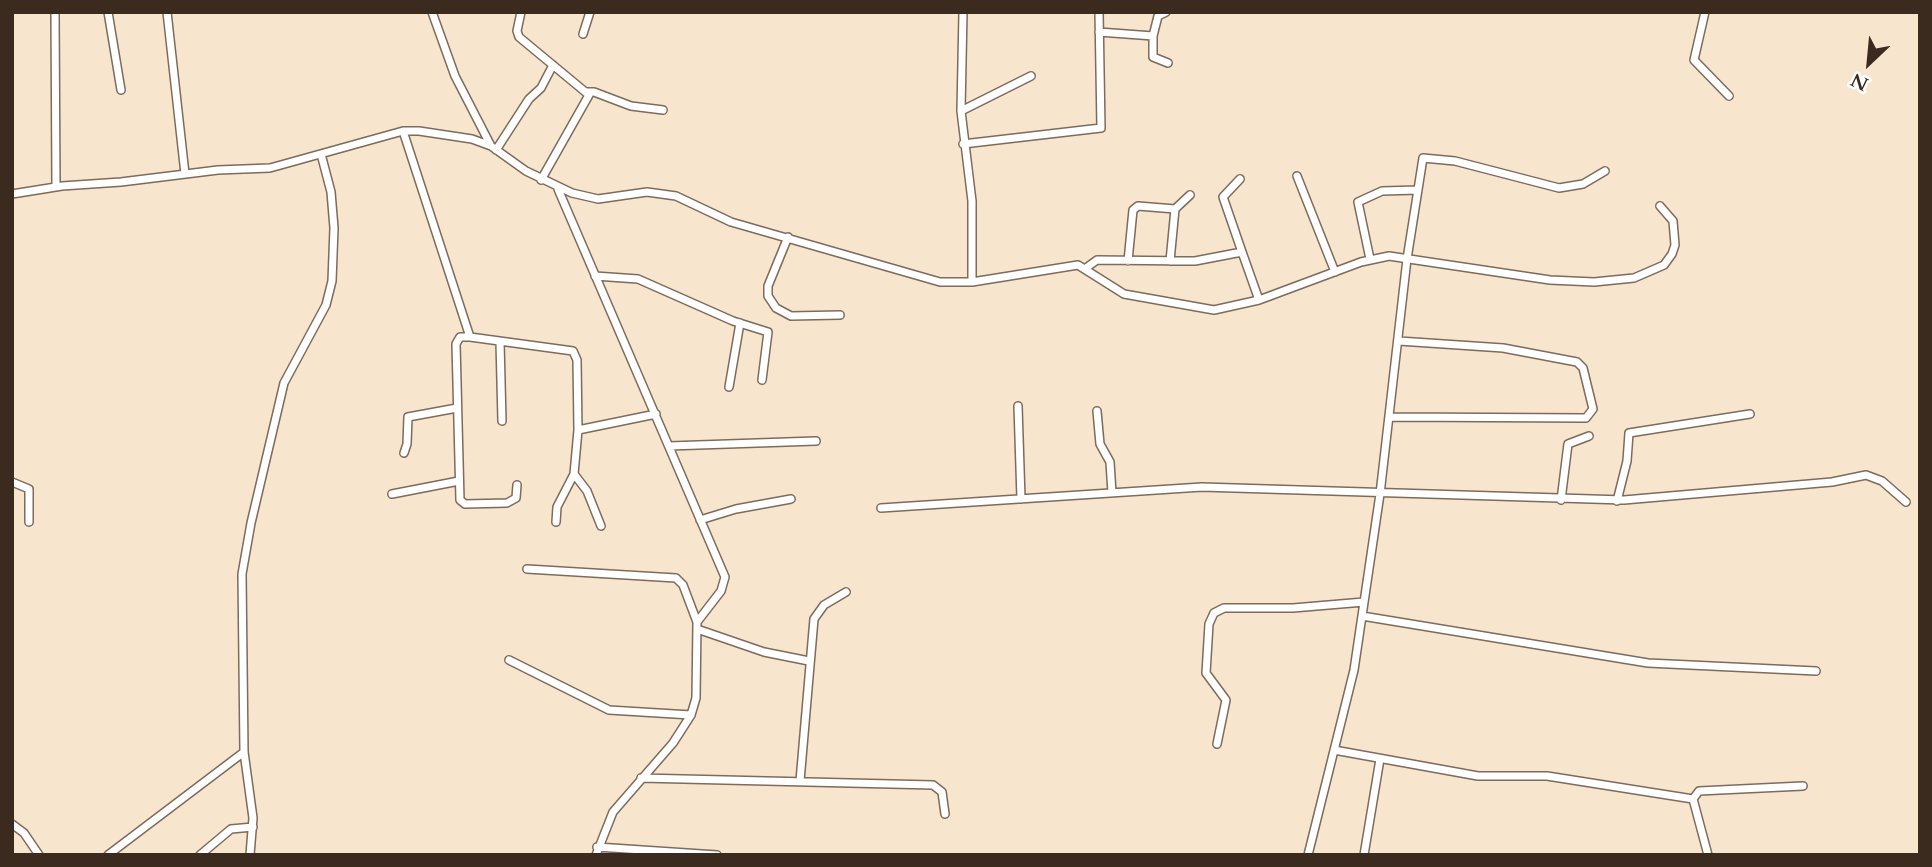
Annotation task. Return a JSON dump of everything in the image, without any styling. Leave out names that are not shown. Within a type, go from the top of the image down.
[{"type":"street","points":[[55,12],[56,187]]},
{"type":"street","points":[[108,12],[121,90]]},
{"type":"street","points":[[167,12],[185,174]]},
{"type":"street","points":[[432,12],[455,76],[493,148]]},
{"type":"street","points":[[521,12],[517,31],[519,37],[587,92],[594,92],[631,106],[663,110]]},
{"type":"street","points":[[583,34],[590,12]]},
{"type":"street","points":[[963,12],[961,111],[972,201],[972,282]]},
{"type":"street","points":[[963,144],[1101,128],[1099,12]]},
{"type":"street","points":[[1166,12],[1158,16],[1153,36],[1153,57],[1168,63]]},
{"type":"street","points":[[1705,12],[1694,60],[1729,96]]},
{"type":"street","points":[[1099,32],[1153,36]]},
{"type":"street","points":[[493,148],[529,99],[541,88],[553,65]]},
{"type":"street","points":[[961,111],[1031,76]]},
{"type":"street","points":[[541,180],[588,98],[587,92]]},
{"type":"street","points":[[12,194],[56,187],[270,168],[403,131],[464,137],[493,148],[558,189],[598,199],[647,192],[662,193],[731,222],[940,282],[972,282],[1078,265],[1124,294],[1214,310],[1259,300],[1370,259],[1389,256],[1550,281],[1594,282],[1634,278],[1657,269],[1672,254],[1675,245],[1673,221],[1660,206]]},
{"type":"street","points":[[403,131],[470,337]]},
{"type":"street","points":[[250,855],[253,827],[244,752],[242,599],[251,523],[284,383],[326,305],[332,281],[334,228],[331,192],[321,154]]},
{"type":"street","points":[[1307,855],[1354,670],[1390,417],[1407,258],[1423,158],[1455,161],[1559,188],[1583,184],[1605,171]]},
{"type":"street","points":[[1297,176],[1335,272]]},
{"type":"street","points":[[1240,179],[1223,197],[1259,300]]},
{"type":"street","points":[[558,189],[725,577],[721,591],[697,626]]},
{"type":"street","points":[[1370,259],[1358,202],[1382,191],[1418,190]]},
{"type":"street","points":[[1170,261],[1175,209],[1190,195]]},
{"type":"street","points":[[1128,261],[1133,210],[1138,206],[1175,209]]},
{"type":"street","points":[[788,237],[768,286],[768,296],[776,308],[791,316],[840,315]]},
{"type":"street","points":[[1086,268],[1097,260],[1170,261],[1242,252]]},
{"type":"street","points":[[595,276],[638,279],[769,334],[762,366],[762,380]]},
{"type":"street","points":[[730,387],[740,323]]},
{"type":"street","points":[[517,485],[513,501],[465,504],[460,500],[457,408],[457,341],[460,337],[573,351],[577,360],[578,430],[574,474],[557,508],[556,522]]},
{"type":"street","points":[[1390,417],[1586,418],[1593,409],[1583,368],[1577,362],[1503,348],[1399,341]]},
{"type":"street","points":[[500,342],[502,421]]},
{"type":"street","points":[[1018,406],[1021,499]]},
{"type":"street","points":[[404,453],[408,417],[457,408]]},
{"type":"street","points":[[1097,411],[1100,444],[1110,462],[1112,493]]},
{"type":"street","points":[[578,430],[656,414]]},
{"type":"street","points":[[1617,501],[1627,461],[1629,433],[1750,414]]},
{"type":"street","points":[[1561,500],[1568,444],[1589,436]]},
{"type":"street","points":[[669,446],[816,441]]},
{"type":"street","points":[[574,474],[587,491],[601,526]]},
{"type":"street","points":[[881,508],[1202,487],[1617,501],[1812,484],[1866,475],[1882,481],[1906,502]]},
{"type":"street","points":[[392,494],[459,481]]},
{"type":"street","points":[[12,482],[29,489],[29,522]]},
{"type":"street","points":[[700,520],[736,509],[790,499]]},
{"type":"street","points":[[527,569],[676,578],[683,585],[697,626],[696,698],[691,715],[673,743],[613,812],[596,851],[717,855]]},
{"type":"street","points":[[800,781],[809,662],[817,611],[846,592]]},
{"type":"street","points":[[1217,744],[1225,696],[1209,680],[1205,665],[1209,624],[1214,613],[1224,608],[1286,608],[1364,602]]},
{"type":"street","points":[[1362,616],[1648,663],[1816,671]]},
{"type":"street","points":[[697,626],[764,652],[809,662]]},
{"type":"street","points":[[509,660],[609,710],[691,715]]},
{"type":"street","points":[[1334,750],[1478,776],[1547,776],[1693,799]]},
{"type":"street","points":[[108,855],[244,752]]},
{"type":"street","points":[[1364,855],[1380,759]]},
{"type":"street","points":[[641,778],[933,785],[942,792],[945,814]]},
{"type":"street","points":[[1693,799],[1699,791],[1705,790],[1803,786]]},
{"type":"street","points":[[1693,799],[1707,855]]},
{"type":"street","points":[[12,824],[24,833],[38,855]]},
{"type":"street","points":[[200,855],[231,829],[253,827]]}]
